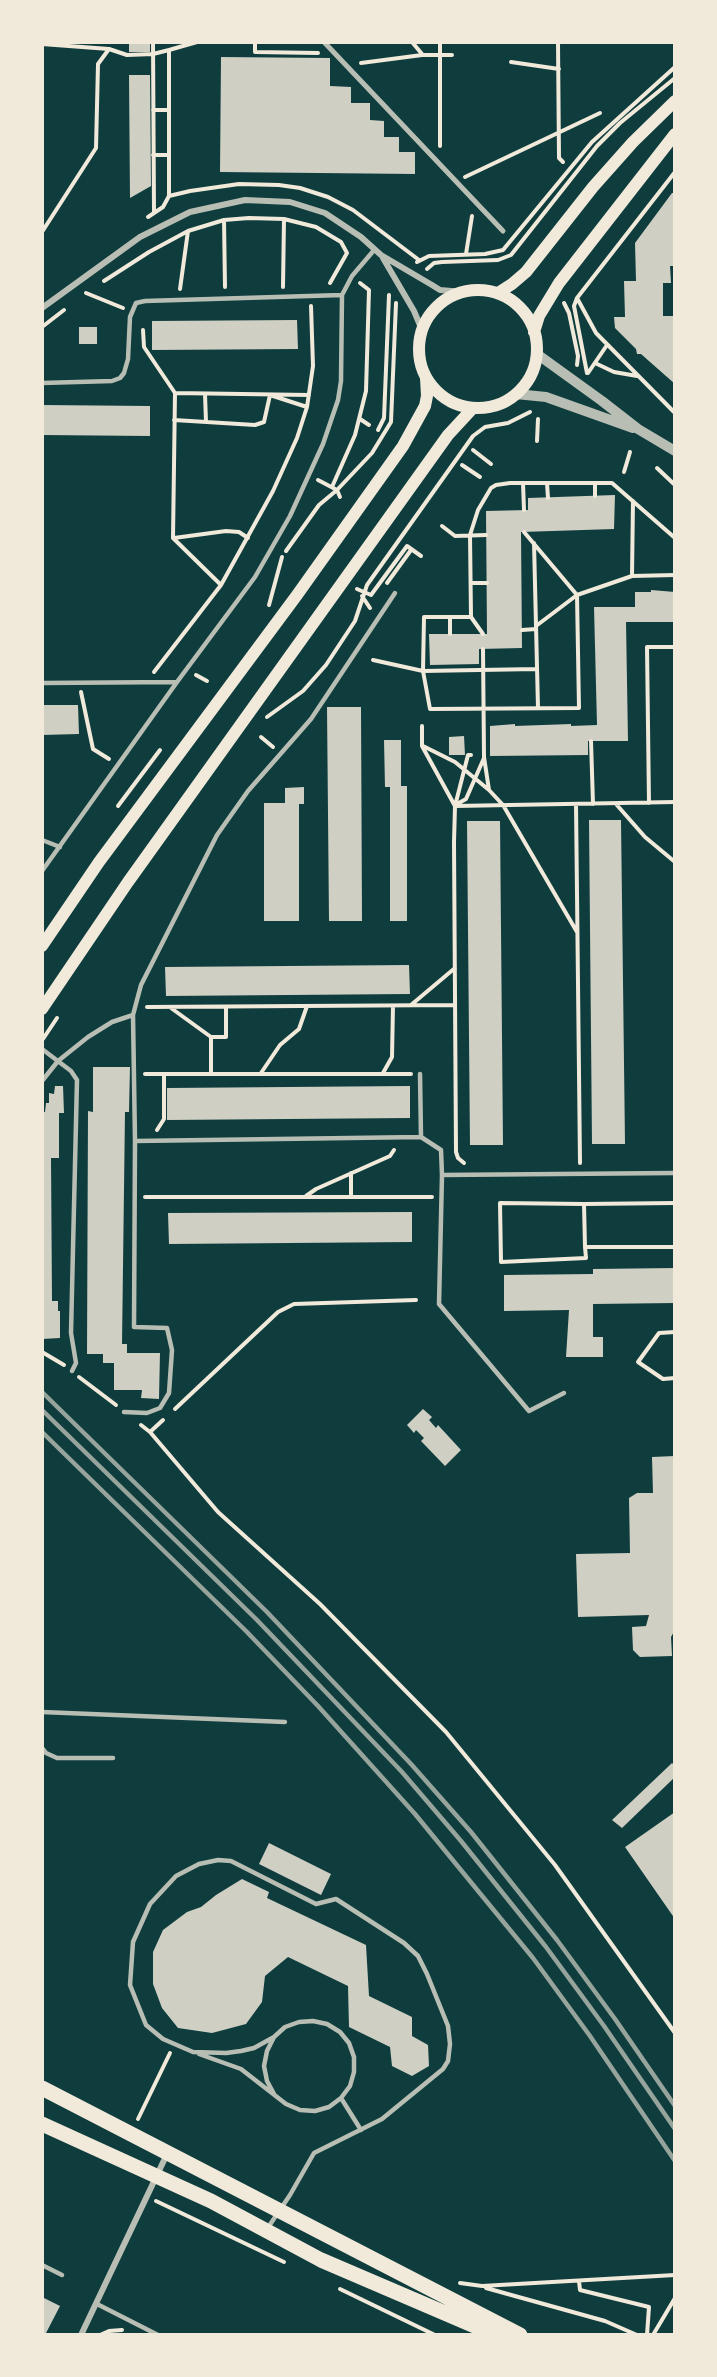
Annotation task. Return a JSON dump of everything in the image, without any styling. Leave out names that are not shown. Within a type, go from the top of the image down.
[{"type":"main road","points":[[498,293],[526,272],[593,187],[633,142],[675,102]]},
{"type":"main road","points":[[534,332],[539,316],[552,294],[675,134]]},
{"type":"main road","points":[[42,946],[99,862],[291,604],[403,446],[425,406],[427,396],[426,378],[419,354],[422,330],[428,317],[449,297],[463,292],[498,293],[521,308],[534,332],[537,354],[533,370],[526,383],[516,394],[495,405],[472,408],[446,399],[434,390],[426,378]]},
{"type":"main road","points":[[42,1009],[128,882],[447,435],[472,408]]},
{"type":"main road","points":[[42,2088],[520,2335]]},
{"type":"main road","points":[[42,2124],[211,2200],[321,2260],[496,2335]]},
{"type":"street","points":[[324,42],[503,231]]},
{"type":"street","points":[[42,308],[140,237],[190,212],[245,200],[271,200],[290,202],[310,208],[342,224],[375,249],[404,293],[422,330]]},
{"type":"street","points":[[381,255],[440,290],[463,292]]},
{"type":"street","points":[[537,354],[638,429],[675,451]]},
{"type":"street","points":[[516,394],[546,397],[638,429]]},
{"type":"street","points":[[81,2335],[167,2152]]},
{"type":"lane","points":[[42,871],[177,682],[255,578],[290,516],[323,444],[338,400],[341,381],[342,295],[352,276],[375,249]]},
{"type":"lane","points":[[42,382],[112,381],[120,378],[128,359],[130,316],[136,303],[342,295]]},
{"type":"lane","points":[[124,1412],[147,1413],[160,1408],[169,1394],[172,1350],[167,1328],[134,1327],[133,1015],[141,986],[217,835],[248,791],[311,719],[395,593]]},
{"type":"lane","points":[[42,683],[177,682]]},
{"type":"lane","points":[[42,840],[60,847]]},
{"type":"lane","points":[[42,1081],[58,1061],[101,1028],[133,1015]]},
{"type":"lane","points":[[42,1050],[71,1071],[77,1080],[71,1333],[76,1363],[72,1371]]},
{"type":"lane","points":[[420,1074],[421,1137]]},
{"type":"lane","points":[[135,1140],[421,1137],[441,1150],[442,1197],[438,1304],[530,1411],[564,1394]]},
{"type":"lane","points":[[442,1175],[675,1173]]},
{"type":"lane","points":[[42,1712],[285,1722]]},
{"type":"lane","points":[[42,1748],[46,1753],[57,1758],[113,1758]]},
{"type":"lane","points":[[193,2052],[226,2053],[254,2048],[274,2037],[285,2027],[299,2022],[320,2022],[340,2032],[349,2043],[354,2057],[354,2072],[350,2086],[341,2098],[329,2107],[300,2110],[286,2104],[241,2069],[193,2052],[163,2039],[146,2025],[129,1985],[133,1942],[150,1904],[176,1876],[199,1864],[218,1860],[231,1861],[316,1904],[336,1899],[404,1943],[418,1956],[427,1974],[448,2026],[450,2044],[448,2061],[443,2069],[382,2120],[314,2153],[266,2231]]},
{"type":"lane","points":[[274,2037],[267,2050],[264,2066],[267,2081],[274,2094]]},
{"type":"lane","points":[[341,2098],[361,2130]]},
{"type":"lane","points":[[42,2265],[62,2275]]},
{"type":"lane","points":[[97,2304],[158,2335]]},
{"type":"path","points":[[153,42],[154,213]]},
{"type":"path","points":[[42,44],[109,49],[127,55],[153,54],[197,42]]},
{"type":"path","points":[[255,42],[255,52],[334,52]]},
{"type":"path","points":[[412,42],[422,55]]},
{"type":"path","points":[[440,42],[440,164]]},
{"type":"path","points":[[558,42],[559,158],[563,162]]},
{"type":"path","points":[[42,232],[96,148],[98,64],[109,49]]},
{"type":"path","points":[[143,220],[163,207],[170,196],[169,50]]},
{"type":"path","points":[[345,65],[422,55],[452,54]]},
{"type":"path","points":[[511,62],[559,69]]},
{"type":"path","points":[[502,250],[592,142],[675,68]]},
{"type":"path","points":[[419,276],[434,263],[498,260],[508,256],[597,146],[620,123],[675,78]]},
{"type":"path","points":[[153,110],[169,110]]},
{"type":"path","points":[[456,181],[600,113]]},
{"type":"path","points":[[153,155],[170,155]]},
{"type":"path","points":[[588,373],[574,306],[577,298],[675,172]]},
{"type":"path","points":[[466,254],[475,202]]},
{"type":"path","points":[[78,300],[149,252],[188,231],[224,220],[249,218],[284,219],[316,227],[341,242],[347,253],[330,283]]},
{"type":"path","points":[[283,298],[284,219]]},
{"type":"path","points":[[224,220],[226,299]]},
{"type":"path","points":[[178,300],[188,231]]},
{"type":"path","points":[[508,256],[526,272]]},
{"type":"path","points":[[332,488],[356,435],[366,391],[369,290],[340,267]]},
{"type":"path","points":[[266,612],[279,563],[287,550],[319,505],[337,490],[372,453],[391,422],[394,309],[404,293]]},
{"type":"path","points":[[552,294],[566,306],[578,356],[577,365],[570,380]]},
{"type":"path","points":[[577,298],[596,333],[675,412]]},
{"type":"path","points":[[145,682],[221,585],[273,490],[297,438],[307,407],[313,366],[311,304]]},
{"type":"path","points":[[42,327],[69,307]]},
{"type":"path","points":[[143,326],[144,347],[175,393],[174,538],[221,585]]},
{"type":"path","points":[[595,363],[614,372],[638,376]]},
{"type":"path","points":[[175,393],[309,395]]},
{"type":"path","points":[[205,394],[206,422]]},
{"type":"path","points":[[270,395],[307,407]]},
{"type":"path","points":[[174,420],[255,425],[264,422],[270,395]]},
{"type":"path","points":[[266,718],[303,692],[349,634],[364,591],[480,430],[508,423],[528,412],[552,413],[558,401]]},
{"type":"path","points":[[360,419],[369,425]]},
{"type":"path","points":[[537,441],[538,419]]},
{"type":"path","points":[[473,450],[491,464]]},
{"type":"path","points":[[624,472],[630,452]]},
{"type":"path","points":[[462,465],[480,477]]},
{"type":"path","points":[[657,468],[675,485]]},
{"type":"path","points":[[308,476],[337,490],[340,497]]},
{"type":"path","points":[[523,483],[524,510]]},
{"type":"path","points":[[547,483],[548,498]]},
{"type":"path","points":[[595,483],[595,496]]},
{"type":"path","points":[[483,634],[471,617],[470,535],[478,510],[490,488],[496,485],[612,483],[675,538]]},
{"type":"path","points":[[632,576],[633,501]]},
{"type":"path","points":[[442,526],[455,536],[486,535]]},
{"type":"path","points":[[174,538],[226,531],[239,532],[248,538]]},
{"type":"path","points":[[471,617],[424,617],[423,671],[430,709],[579,708],[577,595],[524,532]]},
{"type":"path","points":[[534,542],[538,708]]},
{"type":"path","points":[[357,589],[372,595],[407,546],[421,556]]},
{"type":"path","points":[[522,630],[536,628],[577,595],[632,576],[675,574]]},
{"type":"path","points":[[471,583],[487,583]]},
{"type":"path","points":[[362,596],[370,608]]},
{"type":"path","points":[[450,617],[450,634]]},
{"type":"path","points":[[649,803],[647,647],[675,647]]},
{"type":"path","points":[[483,649],[484,757],[489,790]]},
{"type":"path","points":[[373,660],[423,671],[536,669]]},
{"type":"path","points":[[71,692],[93,692]]},
{"type":"path","points":[[81,692],[93,749],[110,760]]},
{"type":"path","points":[[422,726],[422,746],[455,806]]},
{"type":"path","points":[[261,737],[272,746]]},
{"type":"path","points":[[591,741],[593,804]]},
{"type":"path","points":[[422,746],[454,762],[489,790],[503,805],[577,933]]},
{"type":"path","points":[[114,813],[163,747]]},
{"type":"path","points":[[103,769],[116,750]]},
{"type":"path","points":[[468,1164],[458,1158],[456,1152],[455,806],[468,755],[471,755]]},
{"type":"path","points":[[455,806],[466,799],[484,757]]},
{"type":"path","points":[[455,806],[675,802]]},
{"type":"path","points":[[576,804],[580,1173]]},
{"type":"path","points":[[615,804],[645,837],[675,862]]},
{"type":"path","points":[[410,1005],[455,968]]},
{"type":"path","points":[[135,1008],[455,1005]]},
{"type":"path","points":[[261,1074],[280,1045],[299,1029],[307,1006]]},
{"type":"path","points":[[383,1074],[392,1057],[393,1006]]},
{"type":"path","points":[[170,1007],[211,1037],[226,1037],[226,1007]]},
{"type":"path","points":[[211,1037],[211,1074]]},
{"type":"path","points":[[134,1074],[420,1074]]},
{"type":"path","points":[[150,1140],[164,1119],[164,1074]]},
{"type":"path","points":[[306,1197],[316,1189],[390,1156],[403,1137]]},
{"type":"path","points":[[351,1173],[351,1197]]},
{"type":"path","points":[[135,1197],[442,1197]]},
{"type":"path","points":[[584,1204],[586,1258],[501,1262],[500,1203],[675,1203]]},
{"type":"path","points":[[585,1247],[675,1247]]},
{"type":"path","points":[[150,1432],[278,1312],[294,1304],[416,1300]]},
{"type":"path","points":[[675,1332],[658,1333],[638,1362],[663,1378],[675,1378]]},
{"type":"path","points":[[42,1352],[72,1371],[150,1432],[218,1512],[320,1604],[446,1732],[555,1865],[675,2033]]},
{"type":"path","points":[[131,2134],[174,2044]]},
{"type":"path","points":[[482,2286],[675,2275]]},
{"type":"path","points":[[579,2281],[580,2290],[649,2307],[647,2335]]},
{"type":"path","points":[[449,2282],[482,2286],[605,2321],[637,2335]]},
{"type":"path","points":[[653,2335],[675,2298]]},
{"type":"path","points":[[100,2335],[109,2331],[131,2332]]},
{"type":"building","points":[[129,42],[150,42],[150,52],[129,52]]},
{"type":"building","points":[[221,57],[330,58],[330,86],[351,87],[351,103],[370,103],[370,120],[384,121],[384,137],[399,137],[399,152],[415,152],[415,174],[220,172]]},
{"type":"building","points":[[129,75],[150,75],[151,186],[130,198]]},
{"type":"building","points":[[672,193],[675,193],[675,266],[670,266],[671,283],[663,283],[663,316],[675,316],[675,384],[641,354],[637,354],[636,349],[615,328],[614,317],[625,317],[624,281],[636,281],[635,243]]},
{"type":"building","points":[[297,320],[298,349],[152,350],[152,321]]},
{"type":"building","points":[[79,327],[97,327],[97,344],[79,344]]},
{"type":"building","points":[[42,405],[150,406],[150,436],[42,435]]},
{"type":"building","points":[[615,495],[614,529],[521,532],[522,648],[479,649],[479,664],[430,665],[429,634],[487,634],[486,511],[528,510],[528,498]]},
{"type":"building","points":[[651,590],[675,592],[675,622],[626,622],[628,741],[588,741],[588,755],[490,756],[490,726],[597,725],[594,607],[635,607],[635,592],[651,592]]},
{"type":"building","points":[[42,705],[78,705],[79,734],[42,735]]},
{"type":"building","points":[[327,707],[361,707],[362,921],[329,921]]},
{"type":"building","points":[[464,736],[465,755],[449,755],[449,737]]},
{"type":"building","points":[[384,740],[401,740],[401,786],[407,786],[407,921],[390,921],[390,787],[385,787]]},
{"type":"building","points":[[304,787],[304,804],[299,804],[299,921],[264,921],[264,803],[285,803],[285,788]]},
{"type":"building","points":[[589,820],[621,820],[625,1144],[592,1144]]},
{"type":"building","points":[[467,821],[500,821],[503,1145],[470,1145]]},
{"type":"building","points":[[409,965],[410,994],[166,996],[165,967]]},
{"type":"building","points":[[93,1067],[130,1067],[129,1112],[125,1112],[122,1344],[127,1344],[127,1353],[160,1353],[159,1399],[141,1398],[142,1390],[114,1390],[114,1363],[103,1363],[103,1354],[87,1354],[88,1111],[93,1112]]},
{"type":"building","points":[[55,1086],[63,1086],[64,1113],[59,1113],[59,1158],[51,1158],[52,1301],[58,1301],[60,1338],[42,1339],[42,1112],[45,1112],[46,1103],[49,1103],[49,1093],[54,1094]]},
{"type":"building","points":[[410,1086],[410,1118],[167,1120],[167,1088]]},
{"type":"building","points":[[412,1212],[412,1242],[169,1244],[168,1213]]},
{"type":"building","points":[[675,1268],[675,1303],[593,1304],[593,1337],[603,1337],[603,1357],[566,1357],[569,1310],[504,1311],[504,1275],[593,1274],[593,1269]]},
{"type":"building","points":[[423,1409],[432,1417],[429,1420],[436,1428],[438,1425],[461,1450],[445,1466],[421,1441],[424,1438],[416,1430],[414,1433],[407,1425]]},
{"type":"building","points":[[675,1456],[675,1630],[671,1637],[672,1656],[640,1657],[633,1650],[632,1627],[646,1626],[649,1615],[578,1617],[576,1554],[630,1553],[629,1498],[637,1493],[653,1493],[652,1457]]},
{"type":"building","points":[[672,1763],[675,1766],[675,1777],[622,1828],[612,1820]]},
{"type":"building","points":[[675,1812],[675,1919],[625,1847]]},
{"type":"building","points":[[269,1843],[331,1874],[321,1895],[259,1864]]},
{"type":"building","points":[[242,1879],[269,1892],[267,1898],[366,1945],[369,1996],[412,2017],[412,2036],[428,2045],[429,2066],[412,2076],[392,2066],[390,2047],[349,2027],[348,1986],[288,1957],[265,1976],[262,2002],[246,2024],[212,2033],[178,2028],[162,2008],[153,1984],[153,1952],[163,1930],[187,1912],[201,1907]]},
{"type":"building","points":[[42,2297],[60,2306],[45,2335],[42,2335]]},
{"type":"railway","points":[[42,1392],[267,1612],[411,1764],[471,1832],[557,1940],[675,2106]]},
{"type":"railway","points":[[42,1410],[257,1620],[402,1772],[546,1947],[675,2129]]},
{"type":"railway","points":[[42,1432],[246,1631],[318,1706],[415,1814],[533,1958],[590,2036],[675,2161]]}]
